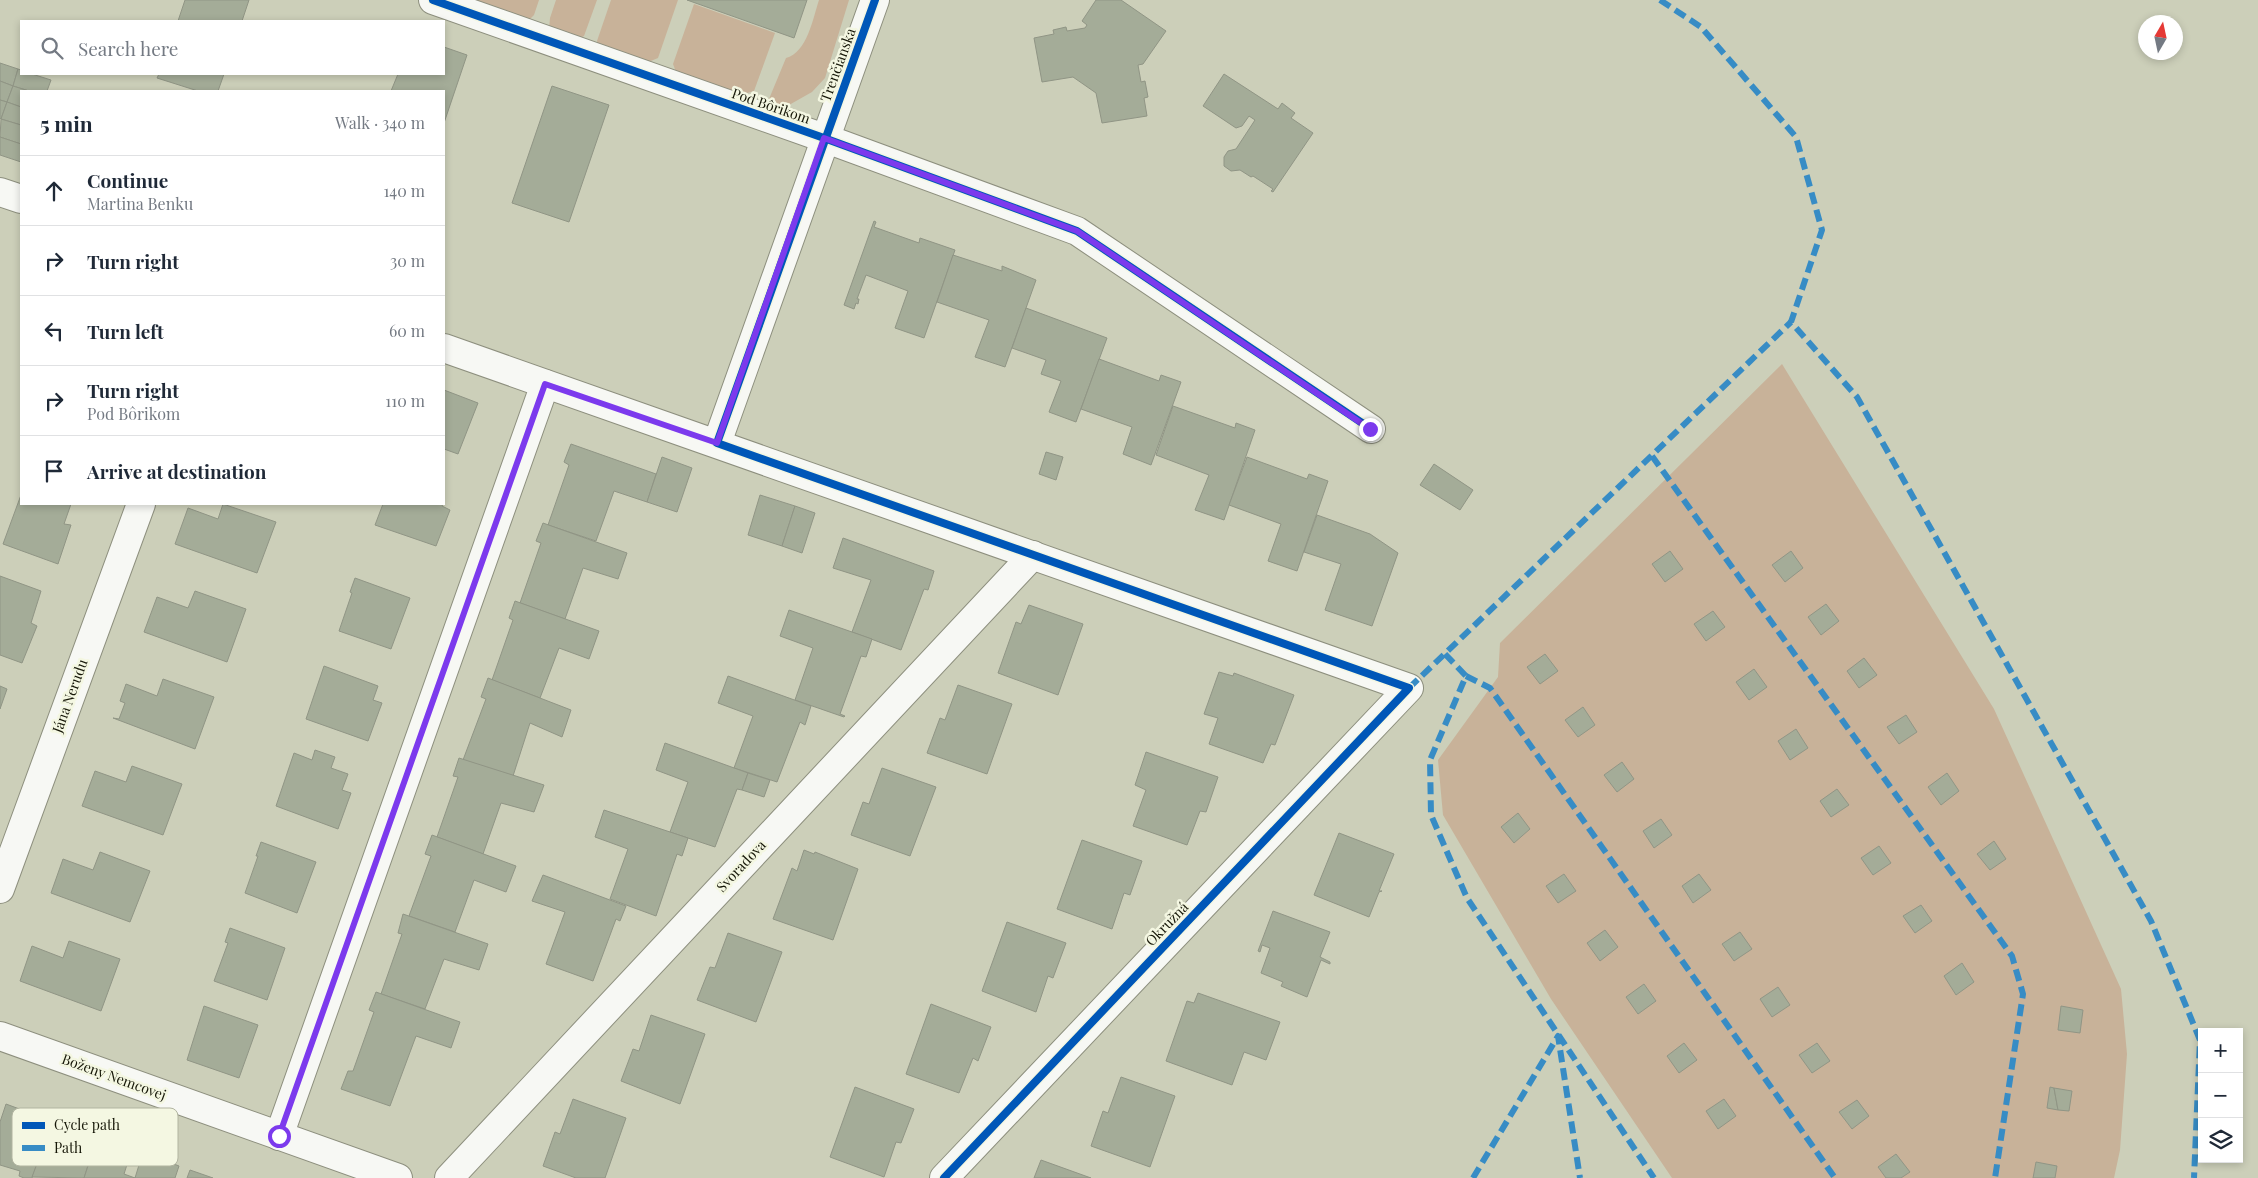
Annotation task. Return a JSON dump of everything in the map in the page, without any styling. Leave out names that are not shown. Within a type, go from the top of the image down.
[{"type":"street","name":"Pod Bôrikom","points":[[433,0],[824,138],[1077,231],[1370,429]]},
{"type":"street","name":"Trenčianska","points":[[717,443],[874,0]]},
{"type":"street","points":[[0,192],[20,199]]},
{"type":"street","points":[[445,348],[1033,555]]},
{"type":"street","points":[[279,1136],[545,384]]},
{"type":"street","name":"Jána Nerudu","points":[[0,889],[141,505]]},
{"type":"street","name":"Okružná","points":[[944,1178],[1409,688],[1033,555]]},
{"type":"street","name":"Svoradova","points":[[449,1178],[1033,555]]},
{"type":"street","name":"Boženy Nemcovej","points":[[0,1036],[398,1178]]},
{"type":"shaded area","points":[[467,0],[539,0],[534,15],[528,21]]},
{"type":"shaded area","points":[[556,0],[597,0],[584,36],[578,39],[549,29],[550,18]]},
{"type":"shaded area","points":[[611,0],[678,0],[658,58],[646,63],[599,48],[597,41]]},
{"type":"shaded area","points":[[819,0],[849,0],[825,78],[812,92],[789,105],[771,105],[769,99],[786,58],[793,55],[804,42]]},
{"type":"shaded area","points":[[694,4],[775,33],[754,91],[741,95],[676,72],[673,64]]},
{"type":"shaded area","points":[[1782,364],[1994,709],[2121,989],[2127,1054],[2120,1150],[2114,1178],[1672,1178],[1551,999],[1443,815],[1438,760],[1498,677],[1500,643]]},
{"type":"building","points":[[185,0],[249,0],[242,20],[178,20]]},
{"type":"building","points":[[687,0],[807,0],[794,38]]},
{"type":"building","points":[[1096,0],[1121,0],[1166,31],[1143,64],[1138,65],[1141,82],[1145,81],[1148,97],[1144,98],[1147,116],[1102,123],[1096,93],[1073,77],[1042,82],[1034,38],[1054,34],[1053,30],[1066,27],[1067,31],[1085,28],[1087,25],[1082,21]]},
{"type":"building","points":[[445,47],[467,55],[445,120],[445,90],[391,90],[398,75],[445,75]]},
{"type":"building","points":[[0,63],[18,69],[13,86],[0,81]]},
{"type":"building","points":[[18,69],[20,70],[20,75],[35,75],[51,80],[47,90],[26,90],[13,86]]},
{"type":"building","points":[[1224,74],[1278,109],[1282,103],[1295,113],[1291,118],[1313,133],[1273,192],[1271,191],[1273,189],[1253,176],[1251,177],[1240,170],[1231,171],[1224,166],[1224,157],[1228,151],[1236,149],[1255,120],[1249,116],[1242,126],[1236,128],[1203,106]]},
{"type":"building","points":[[158,75],[224,75],[218,90],[195,90],[157,78]]},
{"type":"building","points":[[0,81],[13,86],[7,102],[0,100]]},
{"type":"building","points":[[13,86],[26,90],[20,90],[20,107],[7,102]]},
{"type":"building","points":[[552,86],[609,105],[569,222],[512,203]]},
{"type":"building","points":[[0,100],[7,102],[1,119],[0,118]]},
{"type":"building","points":[[7,102],[20,107],[20,125],[1,119]]},
{"type":"building","points":[[1,119],[20,125],[20,144],[0,137]]},
{"type":"building","points":[[0,137],[20,144],[20,162],[0,155]]},
{"type":"building","points":[[874,221],[876,222],[874,227],[919,243],[920,238],[955,250],[924,338],[895,328],[908,291],[866,275],[857,299],[859,299],[858,304],[856,303],[854,309],[844,305]]},
{"type":"building","points":[[953,255],[1002,271],[1002,266],[1036,280],[1005,367],[975,357],[989,320],[937,302]]},
{"type":"building","points":[[1026,308],[1107,338],[1076,422],[1049,412],[1061,381],[1041,374],[1046,360],[1012,348]]},
{"type":"building","points":[[1099,359],[1159,381],[1161,375],[1181,382],[1151,465],[1123,454],[1132,427],[1081,409]]},
{"type":"building","points":[[445,390],[478,403],[458,454],[445,449]]},
{"type":"building","points":[[1173,406],[1235,428],[1236,423],[1255,430],[1224,520],[1195,510],[1209,475],[1156,455]]},
{"type":"building","points":[[571,444],[656,474],[647,502],[614,491],[596,541],[548,525],[569,465],[564,462]]},
{"type":"building","points":[[1046,452],[1063,457],[1056,480],[1039,474]]},
{"type":"building","points":[[662,457],[692,468],[677,512],[647,502]]},
{"type":"building","points":[[1247,457],[1307,479],[1309,474],[1328,481],[1297,571],[1268,561],[1281,524],[1229,505]]},
{"type":"building","points":[[1434,464],[1473,490],[1460,510],[1420,485]]},
{"type":"building","points":[[760,495],[795,506],[782,546],[748,535]]},
{"type":"building","points":[[20,498],[20,505],[71,505],[64,524],[71,525],[58,564],[3,544]]},
{"type":"building","points":[[223,505],[226,505],[276,522],[257,573],[175,544],[188,508],[218,519]]},
{"type":"building","points":[[383,505],[442,505],[450,510],[436,546],[375,525]]},
{"type":"building","points":[[795,506],[815,513],[802,553],[782,546]]},
{"type":"building","points":[[1317,515],[1370,534],[1398,553],[1372,626],[1325,610],[1341,564],[1304,552]]},
{"type":"building","points":[[543,523],[627,553],[618,579],[583,568],[565,619],[520,603],[541,543],[536,541]]},
{"type":"building","points":[[843,538],[934,571],[928,590],[924,589],[901,650],[852,632],[871,580],[833,568]]},
{"type":"building","points":[[1670,551],[1683,569],[1665,582],[1652,564]]},
{"type":"building","points":[[1791,551],[1803,568],[1785,582],[1772,565]]},
{"type":"building","points":[[0,576],[41,591],[31,623],[37,626],[22,663],[0,655]]},
{"type":"building","points":[[355,578],[410,598],[391,649],[339,631]]},
{"type":"building","points":[[195,591],[246,609],[227,662],[144,632],[157,597],[188,608]]},
{"type":"building","points":[[515,601],[599,631],[589,659],[559,648],[540,698],[492,680],[513,620],[509,618]]},
{"type":"building","points":[[1826,604],[1839,621],[1821,635],[1808,617]]},
{"type":"building","points":[[1029,605],[1083,624],[1058,695],[998,673],[1016,622],[1021,624]]},
{"type":"building","points":[[789,610],[872,639],[866,657],[861,656],[840,714],[844,717],[795,700],[813,648],[780,636]]},
{"type":"building","points":[[1713,611],[1725,627],[1706,641],[1694,624]]},
{"type":"building","points":[[1545,654],[1558,671],[1540,684],[1527,667]]},
{"type":"building","points":[[1864,658],[1877,675],[1859,688],[1847,671]]},
{"type":"building","points":[[324,666],[378,686],[373,700],[382,703],[368,741],[306,719]]},
{"type":"building","points":[[1754,669],[1767,687],[1749,700],[1736,682]]},
{"type":"building","points":[[1219,672],[1233,676],[1234,673],[1294,695],[1275,745],[1271,744],[1263,763],[1209,744],[1218,718],[1204,714]]},
{"type":"building","points":[[728,676],[811,706],[805,725],[800,722],[777,782],[734,768],[753,716],[718,703]]},
{"type":"building","points":[[488,678],[571,710],[562,737],[530,723],[513,776],[463,760],[486,699],[481,697]]},
{"type":"building","points":[[163,679],[214,697],[195,749],[113,718],[119,719],[125,703],[120,701],[126,684],[157,696]]},
{"type":"building","points":[[958,685],[1012,704],[987,774],[927,753],[940,718],[945,720]]},
{"type":"building","points":[[0,686],[7,689],[0,709]]},
{"type":"building","points":[[1583,707],[1595,725],[1578,737],[1565,720]]},
{"type":"building","points":[[1906,715],[1917,732],[1899,744],[1887,727]]},
{"type":"building","points":[[1796,729],[1808,748],[1790,760],[1778,741]]},
{"type":"building","points":[[665,743],[748,773],[742,790],[737,789],[715,847],[670,832],[688,782],[656,770]]},
{"type":"building","points":[[315,750],[335,757],[331,768],[348,774],[342,790],[351,793],[338,829],[276,806],[294,753],[312,760]]},
{"type":"building","points":[[1146,752],[1218,777],[1206,812],[1200,811],[1187,845],[1133,826],[1146,790],[1135,785]]},
{"type":"building","points":[[459,758],[544,785],[534,812],[501,803],[483,854],[437,837],[458,777],[453,776]]},
{"type":"building","points":[[1622,762],[1634,779],[1617,792],[1604,775]]},
{"type":"building","points":[[132,766],[182,784],[163,835],[82,806],[95,771],[126,782]]},
{"type":"building","points":[[882,768],[936,787],[910,856],[851,835],[863,802],[869,804]]},
{"type":"building","points":[[748,773],[770,780],[764,797],[742,790]]},
{"type":"building","points":[[1947,773],[1959,791],[1941,805],[1928,787]]},
{"type":"building","points":[[1837,789],[1849,805],[1831,817],[1820,801]]},
{"type":"building","points":[[604,810],[688,838],[682,856],[677,854],[656,916],[610,899],[628,849],[595,837]]},
{"type":"building","points":[[1518,813],[1530,829],[1514,843],[1501,827]]},
{"type":"building","points":[[1661,819],[1672,835],[1654,848],[1643,831]]},
{"type":"building","points":[[1339,833],[1394,854],[1379,891],[1382,891],[1379,892],[1369,917],[1314,895]]},
{"type":"building","points":[[432,835],[516,866],[506,892],[474,880],[455,932],[409,916],[431,856],[425,854]]},
{"type":"building","points":[[1082,840],[1142,861],[1130,895],[1124,893],[1112,929],[1057,909]]},
{"type":"building","points":[[1994,841],[2006,859],[1990,870],[1977,854]]},
{"type":"building","points":[[261,842],[316,862],[297,913],[245,893]]},
{"type":"building","points":[[1879,846],[1891,863],[1873,875],[1861,858]]},
{"type":"building","points":[[804,850],[814,854],[815,852],[858,869],[833,940],[773,919],[792,868],[797,871]]},
{"type":"building","points":[[100,852],[150,871],[130,922],[51,893],[63,859],[93,870]]},
{"type":"building","points":[[1564,874],[1576,891],[1558,903],[1546,886]]},
{"type":"building","points":[[1699,874],[1711,890],[1693,903],[1682,886]]},
{"type":"building","points":[[543,875],[626,906],[620,921],[616,919],[593,981],[546,964],[565,912],[532,901]]},
{"type":"building","points":[[1921,905],[1932,921],[1915,933],[1903,916]]},
{"type":"building","points":[[1273,911],[1330,932],[1320,957],[1330,962],[1330,964],[1321,960],[1307,997],[1281,986],[1283,982],[1261,973],[1270,948],[1262,945],[1260,952],[1258,951]]},
{"type":"building","points":[[403,914],[488,944],[479,970],[444,959],[425,1009],[381,994],[402,934],[398,933]]},
{"type":"building","points":[[1007,922],[1066,943],[1053,978],[1048,976],[1036,1012],[982,991]]},
{"type":"building","points":[[230,928],[285,948],[267,1000],[214,981],[228,943],[225,942]]},
{"type":"building","points":[[1605,930],[1618,947],[1600,961],[1587,943]]},
{"type":"building","points":[[1740,932],[1752,949],[1734,961],[1722,944]]},
{"type":"building","points":[[728,933],[782,952],[756,1022],[697,1000],[710,967],[715,968]]},
{"type":"building","points":[[69,941],[120,959],[101,1011],[20,981],[32,946],[63,958]]},
{"type":"building","points":[[1962,963],[1974,982],[1956,995],[1944,976]]},
{"type":"building","points":[[1644,984],[1656,1001],[1638,1014],[1626,997]]},
{"type":"building","points":[[1778,987],[1790,1005],[1772,1017],[1760,999]]},
{"type":"building","points":[[376,992],[460,1022],[451,1048],[416,1036],[390,1106],[341,1089],[348,1071],[353,1071],[374,1012],[369,1010]]},
{"type":"building","points":[[1198,993],[1280,1022],[1266,1060],[1244,1052],[1232,1085],[1166,1061],[1187,1001],[1194,1003]]},
{"type":"building","points":[[931,1004],[991,1027],[978,1061],[973,1058],[959,1093],[906,1074]]},
{"type":"building","points":[[204,1006],[258,1025],[239,1078],[187,1060]]},
{"type":"building","points":[[2061,1006],[2083,1010],[2080,1033],[2058,1030]]},
{"type":"building","points":[[651,1015],[705,1034],[680,1104],[621,1081],[633,1049],[639,1051]]},
{"type":"building","points":[[1684,1043],[1697,1060],[1679,1073],[1667,1056]]},
{"type":"building","points":[[1817,1043],[1830,1061],[1812,1073],[1799,1055]]},
{"type":"building","points":[[1121,1077],[1175,1096],[1150,1167],[1091,1146],[1103,1111],[1108,1113]]},
{"type":"building","points":[[855,1087],[914,1109],[901,1143],[896,1142],[884,1177],[830,1157]]},
{"type":"building","points":[[2050,1087],[2054,1088],[2058,1110],[2047,1108]]},
{"type":"building","points":[[2054,1088],[2072,1091],[2069,1111],[2058,1110]]},
{"type":"building","points":[[573,1099],[626,1118],[605,1178],[576,1178],[543,1166],[555,1132],[560,1134]]},
{"type":"building","points":[[1724,1099],[1736,1116],[1718,1129],[1706,1111]]},
{"type":"building","points":[[1857,1100],[1869,1116],[1852,1129],[1839,1112]]},
{"type":"building","points":[[6,1104],[17,1108],[12,1108],[12,1166],[36,1166],[32,1178],[19,1176],[20,1171],[0,1165],[0,1122]]},
{"type":"building","points":[[1896,1154],[1910,1172],[1901,1178],[1886,1178],[1878,1167]]},
{"type":"building","points":[[1041,1160],[1091,1178],[1034,1178]]},
{"type":"building","points":[[2036,1162],[2057,1166],[2055,1178],[2033,1178]]},
{"type":"building","points":[[36,1166],[88,1166],[84,1178],[32,1177]]},
{"type":"building","points":[[88,1166],[127,1166],[124,1174],[135,1178],[84,1178]]},
{"type":"building","points":[[139,1166],[179,1166],[175,1178],[135,1178]]},
{"type":"building","points":[[190,1170],[213,1178],[187,1178]]},
{"type":"marked path","points":[[1660,0],[1701,27],[1796,137],[1822,230],[1791,322],[1857,397],[2151,921],[2200,1040],[2194,1178]]},
{"type":"marked path","points":[[1409,688],[1791,322]]},
{"type":"marked path","points":[[1652,456],[2012,956],[2023,994],[1995,1178]]},
{"type":"marked path","points":[[1445,654],[1466,676],[1430,760],[1431,815],[1467,898],[1654,1178]]},
{"type":"marked path","points":[[1466,676],[1490,688],[1835,1178]]},
{"type":"marked path","points":[[1473,1178],[1558,1036],[1580,1178]]},
{"type":"cycle path","points":[[433,0],[824,138],[1077,231],[1371,429]]},
{"type":"cycle path","points":[[875,0],[717,443],[1409,688],[944,1178]]},
{"type":"route","points":[[279,1136],[545,384],[717,443],[824,138],[1077,231],[1370,429]]}]
